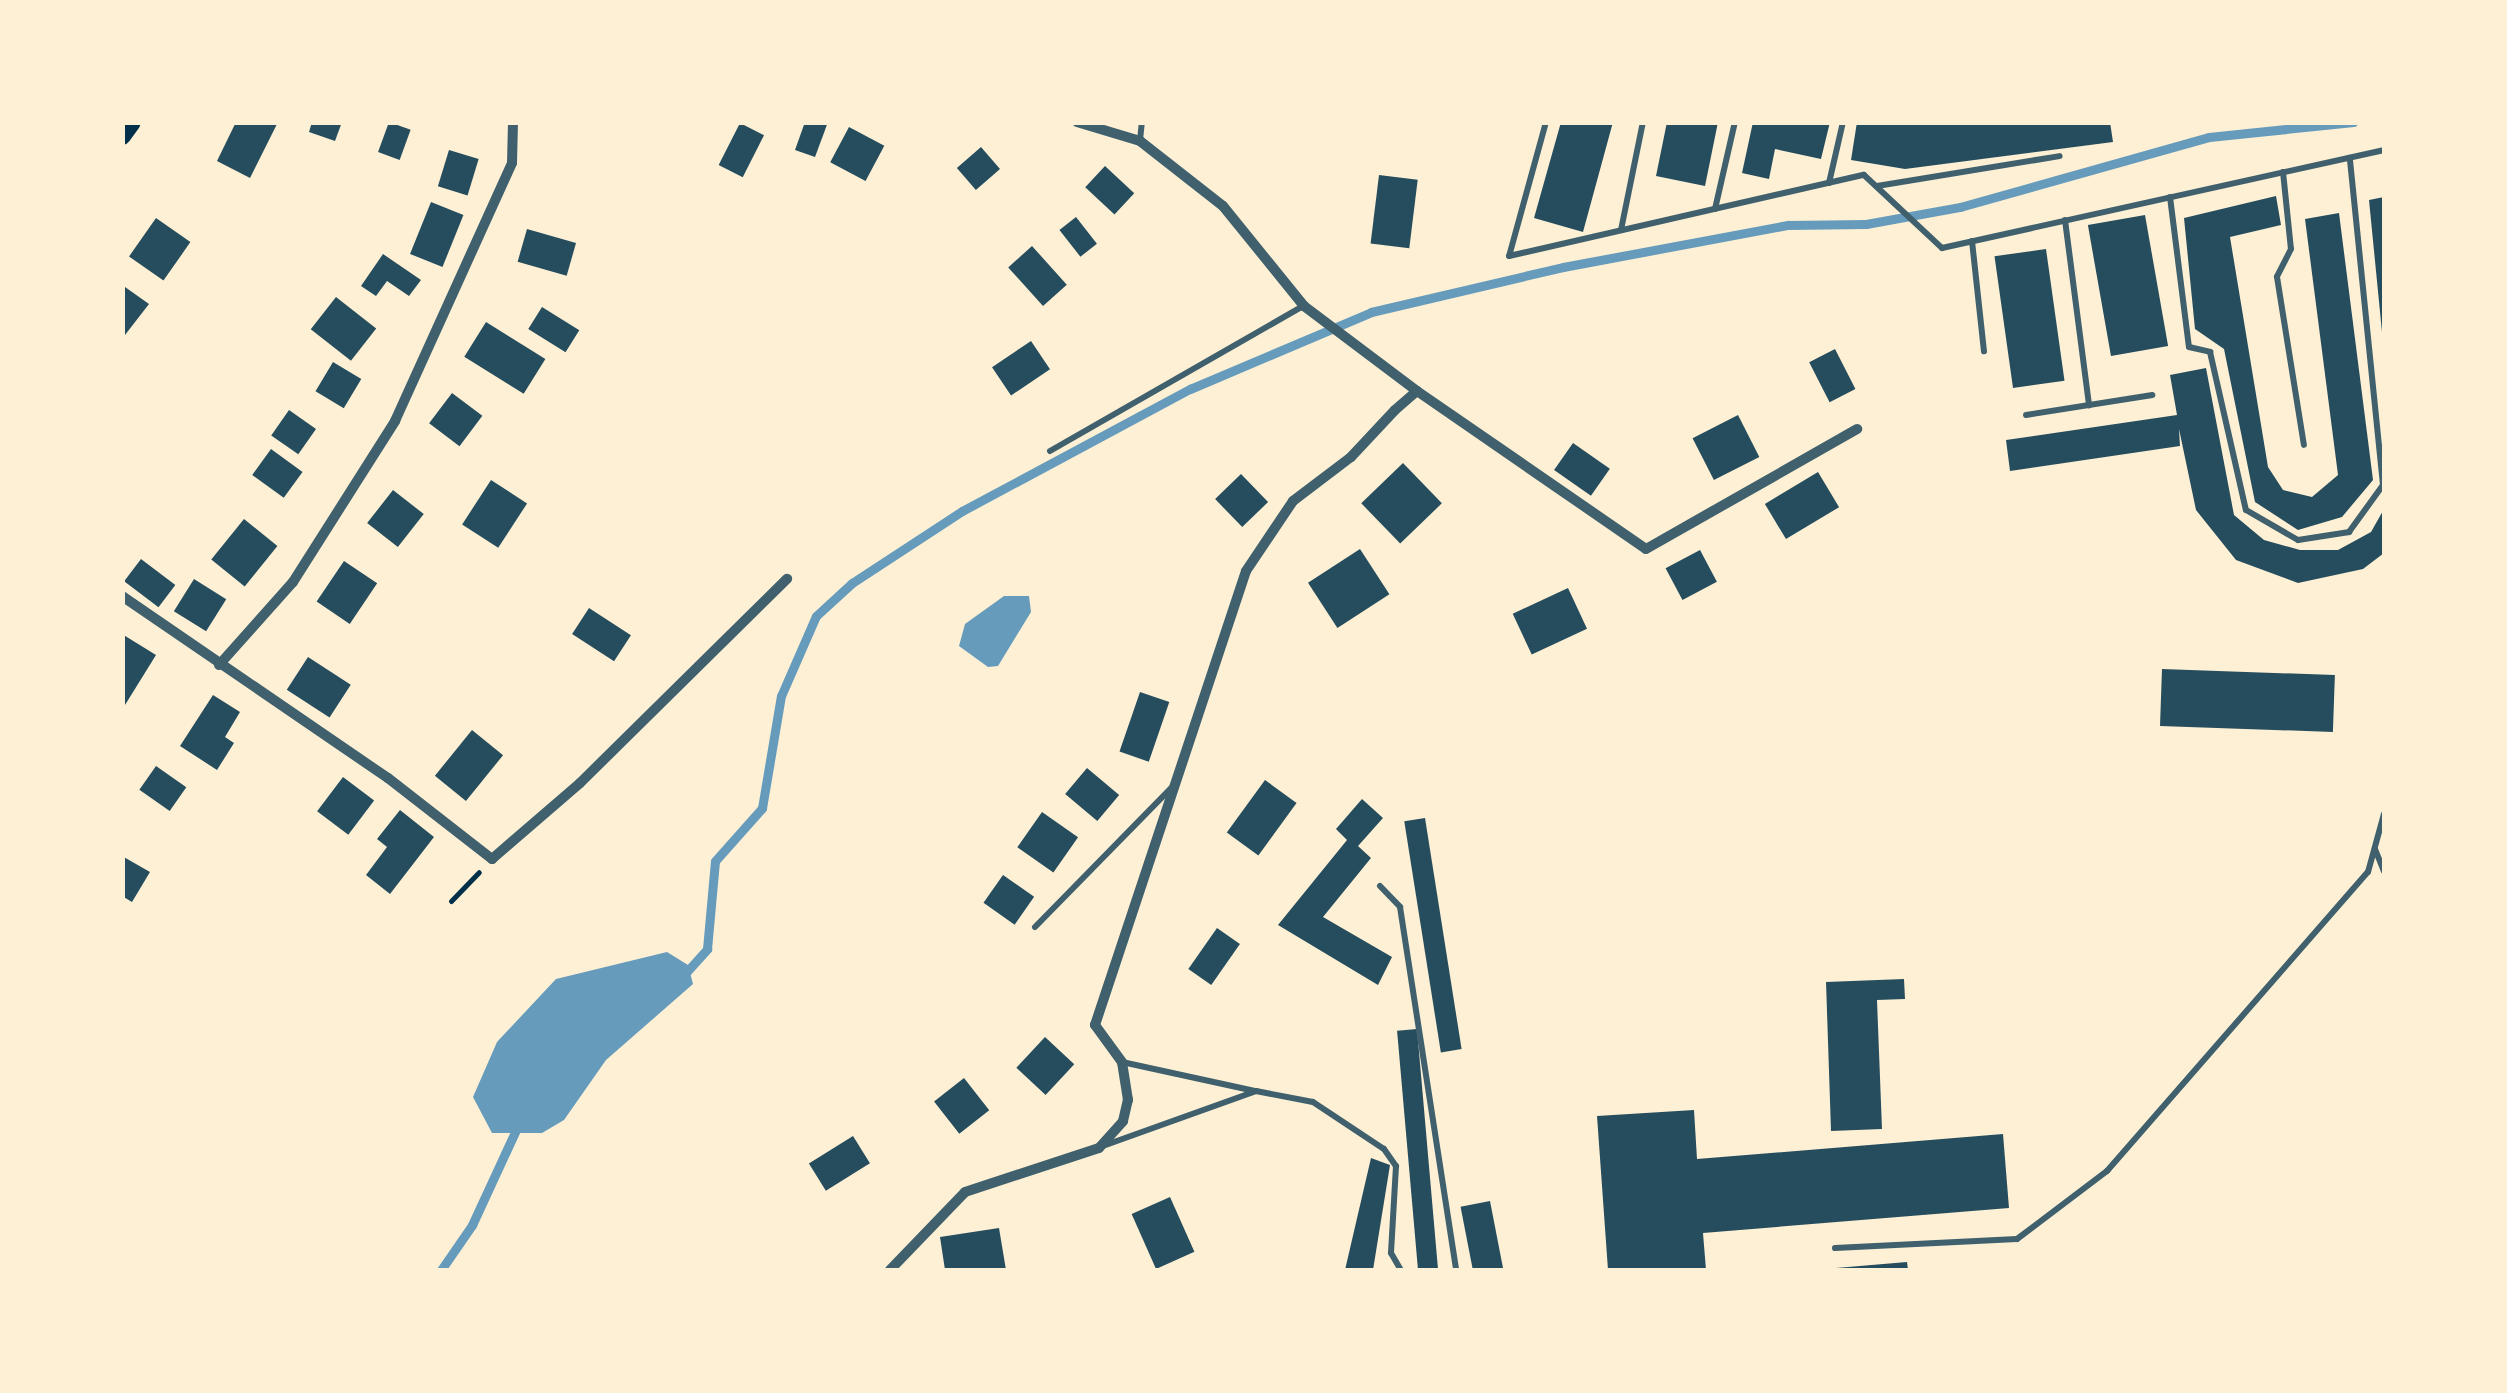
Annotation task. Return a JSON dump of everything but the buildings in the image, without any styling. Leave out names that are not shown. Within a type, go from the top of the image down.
[{"type":"main road","points":[[122,136],[132,122]]},
{"type":"street","points":[[219,666],[293,582],[395,421],[512,163],[513,122]]},
{"type":"street","points":[[1077,122],[1140,141],[1222,206],[1304,306],[1352,345],[1646,549],[1857,429]]},
{"type":"street","points":[[890,1270],[965,1192],[1099,1148],[1123,1120],[1128,1100],[1122,1062],[1095,1025],[1246,571],[1293,501],[1418,391]]},
{"type":"street","points":[[122,596],[388,778],[492,859],[580,783],[787,580]]},
{"type":"lane","points":[[1140,141],[1142,122]]},
{"type":"lane","points":[[1546,122],[1509,256],[1864,175],[1942,248],[2384,150]]},
{"type":"lane","points":[[1620,230],[1643,122]]},
{"type":"lane","points":[[1714,209],[1735,122]]},
{"type":"lane","points":[[1829,183],[1842,122]]},
{"type":"lane","points":[[1877,186],[2060,156]]},
{"type":"lane","points":[[2170,198],[2189,346],[2210,352],[2246,510],[2298,540],[2349,532],[2383,486],[2350,158]]},
{"type":"lane","points":[[2284,172],[2291,249],[2277,277],[2304,445]]},
{"type":"lane","points":[[2065,220],[2089,405]]},
{"type":"lane","points":[[1972,241],[1984,351]]},
{"type":"lane","points":[[1050,451],[1304,306]]},
{"type":"lane","points":[[2026,416],[2152,395]]},
{"type":"lane","points":[[1035,927],[1176,782]]},
{"type":"lane","points":[[1835,1248],[2017,1239],[2107,1171],[2368,872],[2384,814]]},
{"type":"lane","points":[[2375,848],[2384,871]]},
{"type":"lane","points":[[1380,886],[1400,907],[1456,1270]]},
{"type":"lane","points":[[1122,1062],[1314,1102],[1384,1149],[1396,1166],[1391,1253],[1400,1270]]},
{"type":"lane","points":[[1099,1148],[1256,1091]]},
{"type":"path","points":[[451,901],[492,859]]},
{"type":"water","points":[[1004,596],[1029,596],[1031,612],[998,666],[988,667],[959,646],[965,624]]},
{"type":"water","points":[[667,952],[688,965],[693,984],[606,1060],[564,1120],[542,1133],[492,1133],[473,1097],[497,1042],[556,979]]},
{"type":"waterway","points":[[682,977],[707,949],[715,861],[762,808],[781,696],[816,616],[852,583],[962,511],[1190,389],[1371,312],[1563,267],[1788,225],[1866,224],[1960,207],[2209,137],[2353,122]]},
{"type":"waterway","points":[[441,1270],[472,1225],[521,1119]]}]
